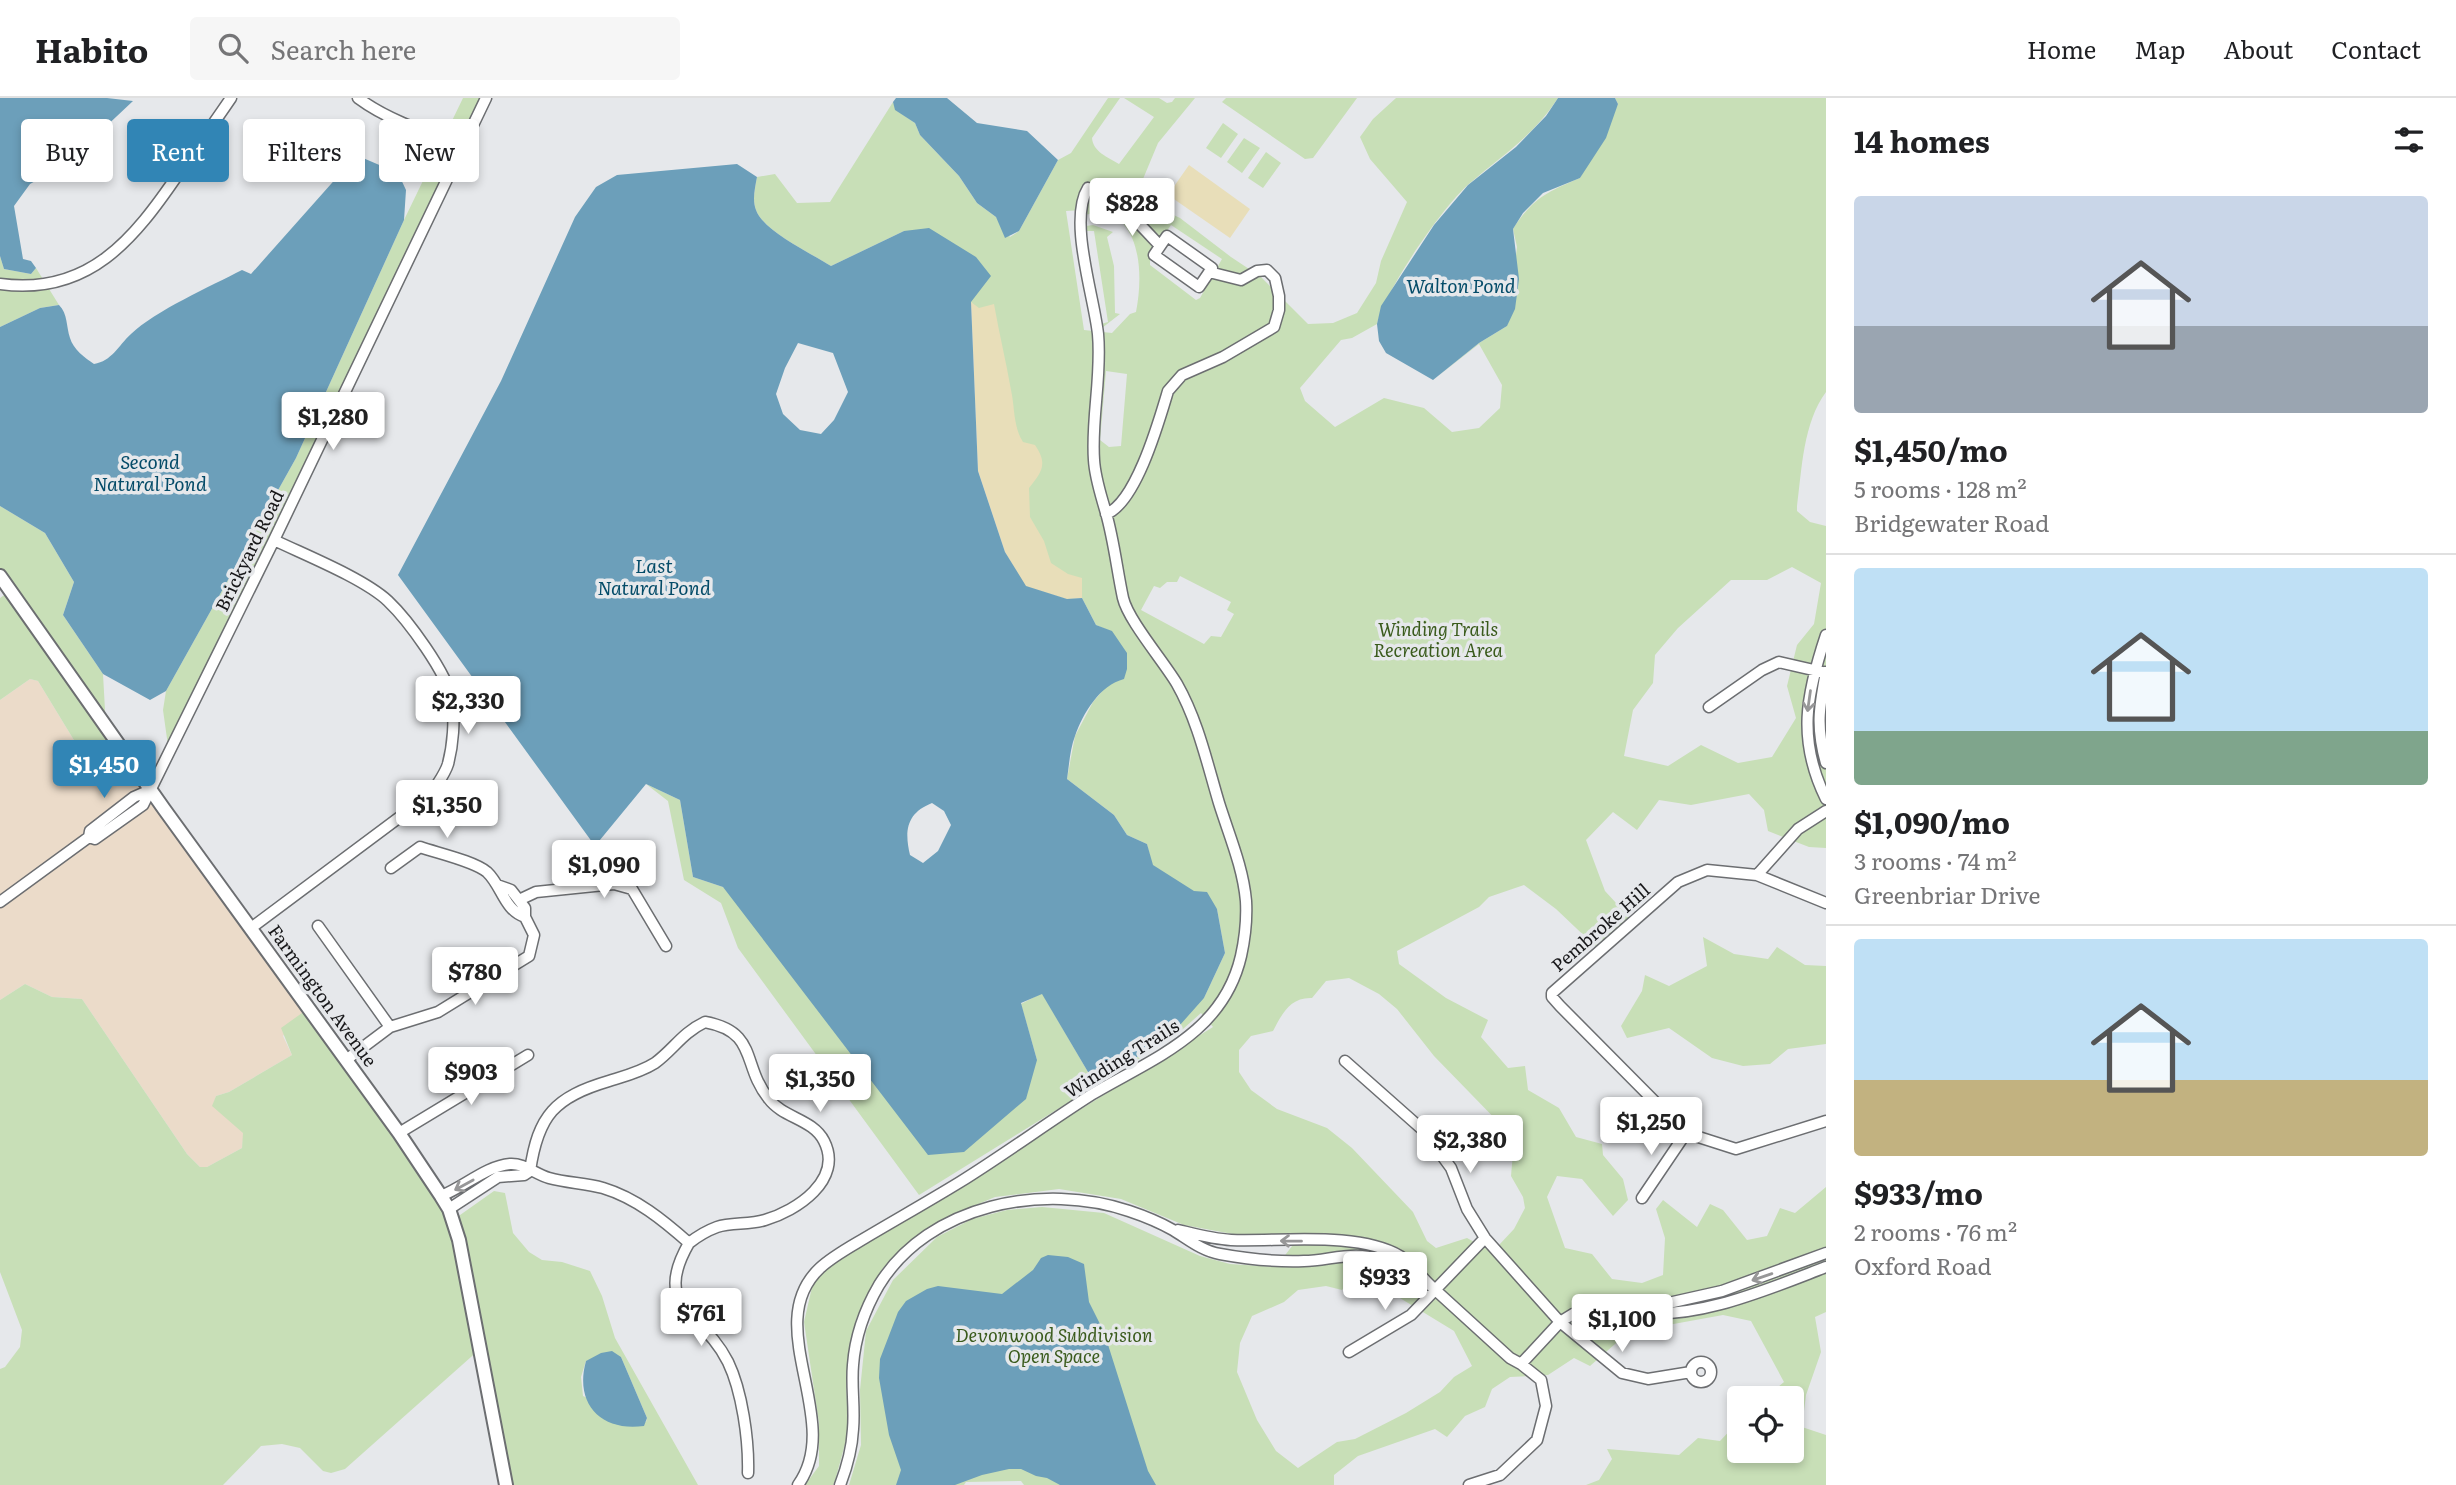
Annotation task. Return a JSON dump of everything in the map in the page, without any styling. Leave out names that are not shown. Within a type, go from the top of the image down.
[{"type":"main road","name":"Farmington Avenue","points":[[0,576],[150,790],[399,1133],[449,1209],[459,1240],[506,1485]]},
{"type":"street","points":[[0,284],[36,287],[81,274],[118,250],[148,219],[231,98]]},
{"type":"street","points":[[358,98],[393,119]]},
{"type":"street","name":"Brickyard Road","points":[[476,119],[486,98]]},
{"type":"street","name":"Brickyard Road","points":[[150,790],[274,540],[445,182]]},
{"type":"street","name":"Winding Trails","points":[[799,1485],[811,1464],[814,1443],[807,1384],[798,1342],[799,1307],[803,1290],[817,1270],[836,1255],[958,1183],[1086,1098],[1192,1035],[1205,1024],[1221,1003],[1240,962],[1245,941],[1246,901],[1239,865],[1189,709],[1171,675],[1127,608],[1094,464],[1093,440],[1100,379],[1098,334],[1079,220],[1082,197],[1087,188],[1126,209],[1160,246],[1154,255],[1199,287],[1209,272],[1241,280],[1258,271],[1267,270],[1275,278],[1278,292],[1278,320],[1274,327],[1223,358],[1182,375],[1173,383],[1142,467],[1115,510],[1107,514]]},
{"type":"street","points":[[1160,246],[1167,236],[1212,268],[1209,272]]},
{"type":"street","points":[[251,928],[432,793],[447,766],[453,736],[452,699],[436,666],[416,635],[387,600],[363,584],[274,540]]},
{"type":"street","points":[[1826,635],[1814,670],[1807,704],[1806,736],[1811,764],[1826,799]]},
{"type":"street","points":[[1709,708],[1762,670],[1779,662],[1826,673],[1818,716],[1826,763]]},
{"type":"street","points":[[0,902],[89,837],[90,831],[134,796],[150,790]]},
{"type":"street","points":[[1757,876],[1798,829],[1826,811]]},
{"type":"street","points":[[391,868],[420,847],[480,867],[497,885],[508,905],[525,917]]},
{"type":"street","name":"Pembroke Hill","points":[[1826,902],[1757,876],[1707,870],[1678,882],[1552,993],[1560,1006],[1686,1133],[1736,1149],[1826,1121]]},
{"type":"street","points":[[519,900],[536,892],[614,884],[632,889],[666,946]]},
{"type":"street","points":[[346,1060],[390,1027],[438,1012],[529,956],[534,935],[525,917],[525,908],[511,890],[497,885]]},
{"type":"street","points":[[318,926],[390,1027]]},
{"type":"street","points":[[449,1209],[498,1177],[524,1175],[530,1171],[541,1125],[550,1112],[585,1088],[635,1073],[654,1063],[689,1030],[705,1022],[733,1030],[742,1041],[758,1082],[769,1100],[781,1111],[813,1128],[824,1140],[828,1158],[824,1177],[814,1194],[790,1209],[764,1220],[720,1226],[702,1233],[689,1243],[678,1261],[674,1277],[677,1297],[684,1309],[718,1345],[736,1382],[749,1451],[748,1473]]},
{"type":"street","points":[[399,1133],[528,1055]]},
{"type":"street","points":[[1346,1061],[1424,1131],[1451,1168],[1467,1209],[1485,1238],[1560,1322],[1622,1373],[1648,1379],[1690,1372]]},
{"type":"street","points":[[1642,1198],[1686,1133]]},
{"type":"street","points":[[441,1196],[494,1168],[521,1164],[530,1171],[551,1178],[605,1189],[649,1209],[689,1243]]},
{"type":"street","points":[[839,1485],[852,1443],[853,1365],[860,1329],[879,1285],[911,1249],[957,1218],[998,1205],[1036,1199],[1105,1204],[1171,1229],[1216,1253],[1258,1260],[1303,1261],[1361,1256],[1389,1262],[1421,1277]]},
{"type":"street","points":[[1171,1229],[1227,1240],[1362,1243],[1399,1256],[1413,1266],[1421,1277],[1510,1358],[1541,1380],[1546,1406],[1537,1440],[1500,1475],[1469,1485]]},
{"type":"street","points":[[1349,1352],[1411,1315],[1485,1238]]},
{"type":"street","points":[[1625,1310],[1722,1291],[1826,1254]]},
{"type":"street","points":[[1521,1364],[1560,1322],[1573,1314],[1591,1310],[1625,1310],[1651,1315],[1725,1302],[1765,1291],[1826,1267]]},
{"type":"shaded area","points":[[30,679],[38,681],[97,778],[134,768],[309,1008],[283,1036],[292,1055],[229,1092],[216,1096],[213,1106],[244,1133],[242,1148],[207,1167],[200,1167],[187,1154],[82,999],[52,997],[25,984],[0,1000],[0,700]]},
{"type":"green space","points":[[463,98],[486,98],[476,119],[453,119]]},
{"type":"green space","points":[[1108,98],[1120,98],[1092,138],[1098,151],[1119,164],[1154,117],[1124,98],[1159,98],[1167,103],[1175,98],[1195,98],[1158,143],[1143,179],[1131,195],[1180,218],[1261,277],[1308,324],[1333,323],[1357,313],[1376,283],[1381,261],[1407,202],[1370,159],[1360,137],[1373,119],[1396,98],[1558,98],[1528,134],[1470,183],[1445,210],[1403,270],[1377,324],[1352,338],[1341,340],[1300,388],[1305,401],[1335,427],[1384,398],[1424,408],[1452,432],[1479,428],[1500,408],[1502,385],[1479,344],[1433,380],[1479,343],[1507,326],[1517,247],[1513,229],[1534,203],[1580,178],[1618,104],[1615,98],[1826,98],[1826,392],[1818,404],[1808,432],[1797,511],[1810,522],[1826,526],[1826,848],[1809,847],[1768,831],[1764,810],[1749,794],[1691,805],[1659,800],[1637,830],[1613,812],[1586,840],[1605,891],[1630,918],[1595,946],[1556,909],[1524,885],[1489,897],[1479,907],[1397,951],[1399,964],[1446,998],[1488,1020],[1481,1037],[1508,1068],[1525,1066],[1528,1090],[1559,1108],[1576,1137],[1602,1144],[1603,1155],[1623,1179],[1628,1200],[1613,1216],[1582,1179],[1557,1176],[1547,1197],[1565,1248],[1592,1254],[1612,1279],[1642,1283],[1663,1275],[1665,1238],[1656,1209],[1663,1200],[1697,1227],[1710,1204],[1723,1210],[1747,1240],[1767,1236],[1780,1208],[1795,1213],[1826,1187],[1826,1312],[1815,1317],[1821,1352],[1806,1395],[1804,1411],[1804,1386],[1779,1386],[1784,1382],[1751,1321],[1723,1315],[1657,1327],[1623,1337],[1590,1366],[1574,1358],[1548,1375],[1510,1377],[1492,1389],[1485,1407],[1465,1416],[1447,1437],[1435,1429],[1358,1456],[1334,1475],[1334,1485],[1024,1485],[1021,1481],[966,1482],[964,1485],[849,1485],[861,1445],[860,1390],[866,1331],[893,1280],[937,1237],[972,1219],[1007,1210],[1042,1207],[1104,1213],[1200,1256],[1230,1264],[1276,1267],[1299,1237],[1238,1235],[1184,1225],[1121,1199],[1059,1189],[995,1197],[957,1213],[911,1240],[883,1268],[856,1319],[846,1377],[848,1433],[835,1481],[833,1485],[805,1485],[819,1466],[819,1423],[804,1322],[813,1283],[822,1270],[1213,1027],[1201,1013],[1174,1037],[919,1195],[738,948],[721,903],[684,880],[668,801],[646,784],[680,800],[693,877],[723,887],[1037,1060],[1021,1004],[1042,993],[1088,1072],[1204,998],[1225,953],[1217,909],[1152,865],[1147,844],[1127,835],[1114,815],[1067,779],[1075,736],[1093,702],[1110,682],[1112,632],[1096,625],[1082,598],[1067,599],[1025,586],[971,302],[904,231],[831,266],[778,234],[760,218],[755,206],[757,177],[775,174],[797,203],[830,202],[893,102],[896,110],[915,123],[920,135],[959,176],[977,203],[996,217],[1010,237],[1019,231],[1058,160],[1071,153]],"holes":[[[1091,209],[1108,213],[1120,221],[1129,232],[1138,263],[1136,312],[1130,314],[1112,333],[1084,330],[1066,211],[1082,210],[1083,215],[1090,214]],[[1171,225],[1222,259],[1200,298],[1196,300],[1150,265],[1150,255]],[[1106,371],[1127,374],[1121,446],[1109,447],[1100,440]],[[1792,567],[1821,583],[1814,624],[1797,645],[1787,686],[1796,718],[1772,757],[1738,763],[1701,745],[1668,766],[1624,756],[1633,710],[1653,683],[1655,655],[1678,628],[1731,580],[1767,580]],[[1180,576],[1231,602],[1227,610],[1234,614],[1221,637],[1211,636],[1204,644],[1141,610],[1154,586],[1160,588],[1167,582],[1177,582]],[[1349,978],[1379,994],[1397,1009],[1434,1056],[1506,1130],[1513,1153],[1511,1176],[1523,1197],[1525,1208],[1514,1229],[1499,1245],[1487,1249],[1467,1238],[1436,1248],[1427,1241],[1413,1212],[1352,1148],[1327,1128],[1277,1109],[1251,1090],[1239,1072],[1239,1050],[1251,1036],[1273,1031],[1283,1013],[1292,1004],[1304,998],[1312,998],[1326,981]],[[1372,1281],[1454,1331],[1472,1366],[1454,1377],[1440,1392],[1406,1413],[1355,1439],[1337,1442],[1298,1468],[1276,1451],[1257,1420],[1237,1372],[1240,1343],[1252,1316],[1284,1302],[1298,1290],[1326,1286],[1342,1290],[1348,1282]]]},
{"type":"green space","points":[[1226,98],[1357,98],[1313,158],[1305,159],[1222,102]]},
{"type":"green space","points":[[1223,123],[1238,134],[1221,158],[1206,148]]},
{"type":"green space","points":[[1244,138],[1260,148],[1242,173],[1227,162]]},
{"type":"green space","points":[[1266,152],[1281,163],[1263,188],[1248,178]]},
{"type":"green space","points":[[422,182],[445,182],[169,753],[163,710],[166,691],[296,458]]},
{"type":"green space","points":[[1093,225],[1113,232],[1107,237],[1114,266],[1115,313],[1120,314],[1102,328],[1101,324],[1108,322],[1094,231],[1087,231],[1086,226]]},
{"type":"green space","points":[[0,256],[4,269],[31,274],[36,268],[59,305],[40,308],[0,327]]},
{"type":"green space","points":[[0,506],[45,533],[74,582],[63,615],[103,674],[106,728],[134,768],[116,779],[107,781],[97,778],[38,681],[30,679],[0,700],[0,598],[10,591],[0,576]]},
{"type":"green space","points":[[1703,937],[1734,954],[1768,959],[1777,947],[1805,965],[1826,966],[1826,1044],[1788,1049],[1770,1064],[1743,1066],[1712,1058],[1669,1028],[1627,1038],[1621,1026],[1642,991],[1645,975],[1669,986],[1707,966]]},
{"type":"green space","points":[[25,984],[52,997],[82,999],[187,1154],[200,1167],[207,1167],[242,1148],[243,1133],[212,1106],[216,1096],[229,1092],[292,1055],[281,1028],[309,1008],[453,1220],[494,1191],[505,1193],[513,1233],[529,1252],[542,1260],[562,1262],[590,1271],[602,1296],[615,1338],[698,1485],[506,1485],[480,1349],[345,1469],[331,1473],[323,1471],[300,1448],[282,1444],[261,1446],[223,1485],[0,1485],[0,1369],[5,1367],[20,1347],[22,1330],[0,1272],[0,1000]],"holes":[[[621,1357],[647,1418],[646,1422],[583,1396],[581,1377],[586,1361]]]},
{"type":"green space","points":[[1804,1428],[1826,1435],[1826,1485],[1586,1485],[1599,1480],[1612,1459],[1607,1449],[1679,1455],[1698,1438],[1720,1441],[1727,1434],[1727,1463],[1804,1463]]},
{"type":"sand","points":[[1189,165],[1250,209],[1230,238],[1168,195]]},
{"type":"sand","points":[[971,302],[979,308],[994,304],[1017,430],[1023,442],[1035,445],[1041,457],[1042,468],[1029,488],[1030,517],[1044,541],[1051,563],[1068,574],[1082,578],[1082,598],[1067,599],[1025,586],[1005,552],[978,471]]},
{"type":"water","points":[[0,98],[107,98],[133,101],[113,120],[21,119],[21,182],[34,182],[14,206],[23,259],[31,261],[36,268],[31,274],[4,269],[0,256]]},
{"type":"water","points":[[896,98],[947,98],[977,123],[1027,131],[1058,160],[1019,231],[1005,238],[996,217],[977,203],[959,176],[920,135],[915,123],[895,110],[893,102]]},
{"type":"water","name":"Walton Pond","points":[[1558,98],[1615,98],[1618,104],[1606,138],[1580,178],[1543,193],[1523,213],[1513,229],[1519,279],[1515,309],[1507,326],[1479,343],[1433,380],[1386,353],[1379,341],[1377,324],[1381,306],[1434,225],[1468,185],[1516,147],[1546,116]]},
{"type":"water","name":"Second Natural Pond","points":[[365,159],[379,165],[379,182],[402,182],[406,190],[404,220],[296,458],[166,691],[150,700],[103,674],[63,615],[74,582],[45,533],[0,506],[0,327],[40,308],[59,305],[64,312],[74,346],[94,364],[110,356],[141,325],[168,308],[242,270],[251,274],[333,182],[365,182]]},
{"type":"water","name":"Last Natural Pond","points":[[737,164],[757,177],[754,202],[760,218],[778,234],[831,266],[904,231],[929,228],[976,257],[991,276],[971,302],[978,471],[1005,552],[1026,586],[1067,599],[1082,598],[1096,625],[1112,631],[1127,653],[1124,679],[1107,687],[1083,718],[1072,746],[1067,779],[1114,815],[1127,835],[1147,844],[1153,865],[1194,891],[1207,892],[1217,909],[1225,953],[1204,998],[1172,1034],[1117,1070],[1088,1072],[1042,994],[1021,1003],[1037,1060],[1026,1099],[964,1152],[928,1155],[723,887],[693,877],[680,800],[646,784],[595,846],[398,575],[501,381],[575,217],[596,187],[617,175]],"holes":[[[798,343],[833,353],[848,392],[834,420],[821,434],[800,430],[783,414],[776,394]],[[932,803],[944,811],[951,825],[938,851],[923,863],[910,855],[907,838],[909,823],[917,812]]]},
{"type":"water","points":[[1048,1255],[1068,1257],[1084,1264],[1089,1302],[1104,1332],[1148,1471],[1156,1485],[1060,1485],[1021,1469],[1009,1469],[955,1485],[896,1485],[901,1470],[889,1435],[879,1378],[880,1359],[898,1312],[906,1301],[938,1286],[1002,1294],[1033,1270],[1041,1258]]},
{"type":"water","points":[[612,1351],[621,1357],[647,1418],[644,1426],[615,1424],[594,1412],[588,1402],[583,1376],[586,1361]]},
{"type":"park label","name":"Winding Trails Recreation Area","points":[[1438,640]]},
{"type":"park label","name":"Devonwood Subdivision Open Space","points":[[1054,1346]]}]
